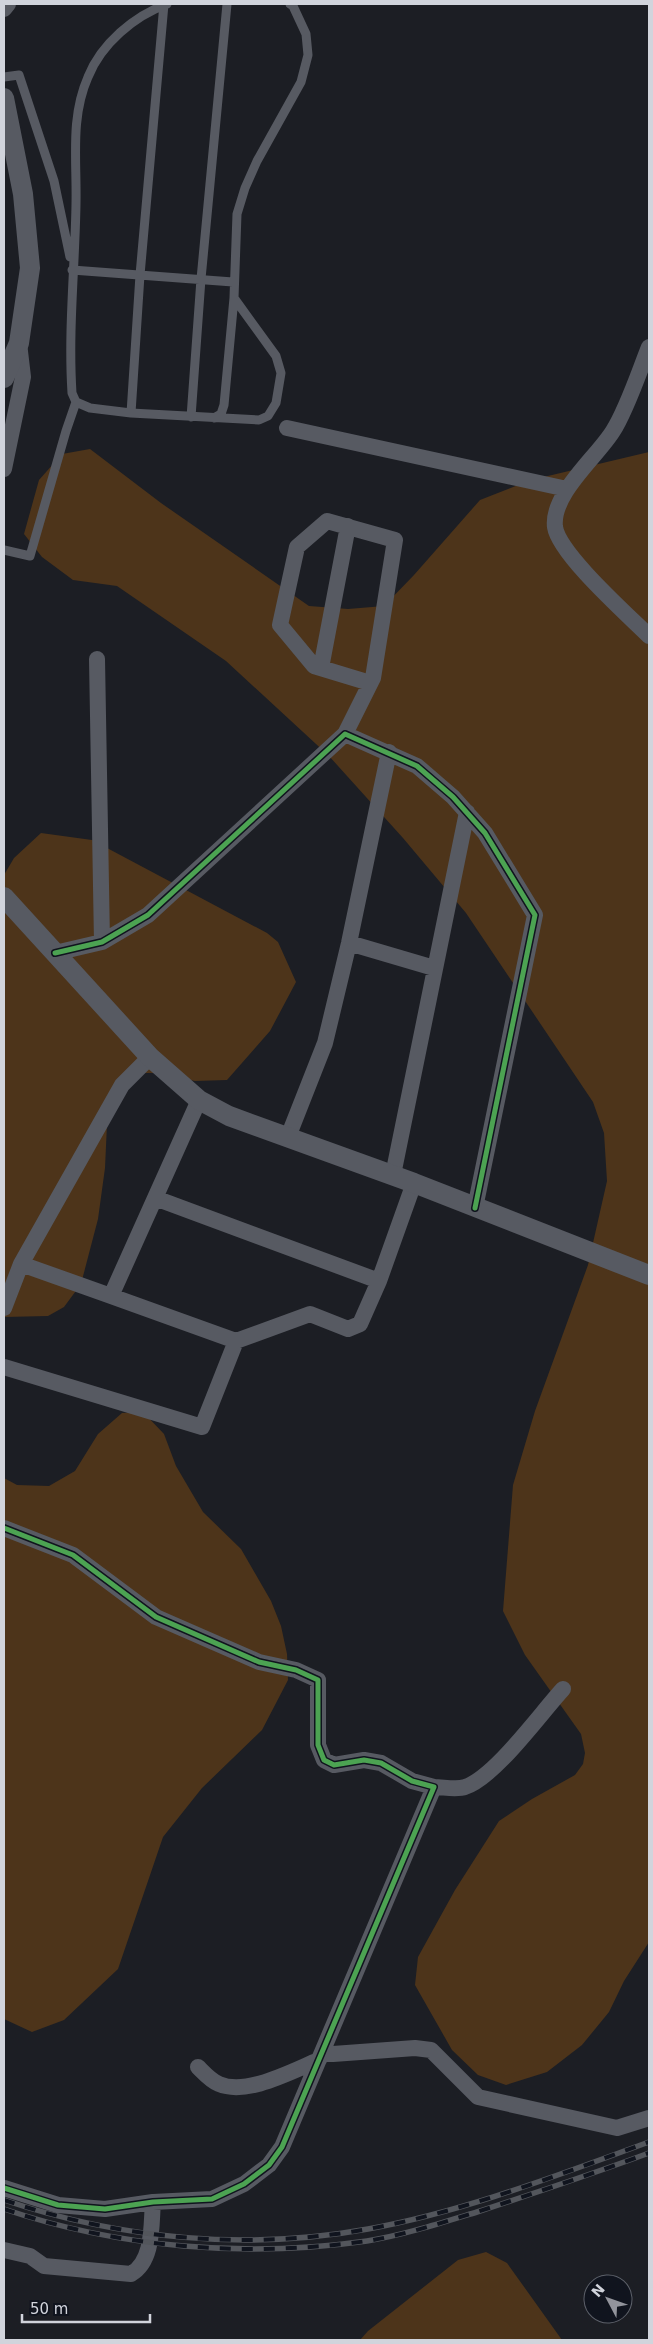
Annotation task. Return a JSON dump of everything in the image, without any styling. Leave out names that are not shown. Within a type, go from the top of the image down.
[{"type":"street","points":[[4,9],[8,4]]},
{"type":"street","points":[[4,98],[8,144],[23,194],[30,268],[4,378]]},
{"type":"street","points":[[4,470],[23,377],[13,346]]},
{"type":"street","points":[[649,347],[613,430],[567,489],[559,506],[555,527],[573,559],[649,636]]},
{"type":"street","points":[[287,428],[567,489]]},
{"type":"street","points":[[55,953],[102,942],[148,915],[344,734],[374,678],[395,540],[328,521],[297,547],[280,625],[314,666],[370,683]]},
{"type":"street","points":[[321,668],[348,526]]},
{"type":"street","points":[[97,659],[102,942]]},
{"type":"street","points":[[344,734],[389,752],[417,766],[468,812],[486,833],[535,915],[474,1208]]},
{"type":"street","points":[[288,1138],[325,1043],[349,943],[389,752]]},
{"type":"street","points":[[393,1175],[434,968],[468,812]]},
{"type":"street","points":[[4,897],[150,1057],[199,1100],[229,1116],[393,1175],[649,1275]]},
{"type":"street","points":[[349,943],[434,968]]},
{"type":"street","points":[[4,1308],[21,1264],[122,1084],[150,1057]]},
{"type":"street","points":[[112,1296],[199,1100]]},
{"type":"street","points":[[21,1264],[236,1341],[310,1314],[348,1330],[360,1324],[379,1281],[414,1183]]},
{"type":"street","points":[[155,1198],[379,1281]]},
{"type":"street","points":[[4,1366],[202,1427],[236,1341]]},
{"type":"street","points":[[4,1528],[74,1554],[156,1617],[259,1662],[296,1670],[318,1680],[318,1745],[324,1760],[334,1765],[364,1760],[380,1763],[412,1781],[434,1787],[463,1788],[479,1780],[499,1761],[562,1689]]},
{"type":"street","points":[[4,2188],[58,2204],[105,2209],[153,2202],[212,2198],[244,2184],[268,2165],[282,2147],[434,1787]]},
{"type":"street","points":[[198,2067],[217,2084],[234,2089],[254,2086],[321,2056],[415,2048],[431,2050],[478,2097],[617,2128],[649,2118]]},
{"type":"street","points":[[4,2250],[30,2256],[44,2266],[132,2274],[142,2266],[147,2253],[153,2202]]},
{"type":"lane","points":[[165,4],[125,27],[106,47],[88,75],[77,108],[74,158],[76,203],[72,270],[71,377],[72,393],[76,402],[90,408],[130,413],[259,420],[268,416],[276,403],[281,373],[276,356],[234,298]]},
{"type":"lane","points":[[130,413],[140,275],[165,4]]},
{"type":"lane","points":[[191,417],[201,279],[227,4]]},
{"type":"lane","points":[[214,418],[221,414],[224,405],[234,298],[237,214],[244,188],[300,82],[308,55],[306,34],[293,6],[290,4]]},
{"type":"lane","points":[[4,77],[20,75],[54,181],[72,270]]},
{"type":"lane","points":[[72,270],[234,282]]},
{"type":"lane","points":[[4,550],[30,556],[76,402]]},
{"type":"shaded area","points":[[90,449],[161,503],[309,606],[348,609],[384,606],[480,500],[531,480],[649,452],[649,1942],[624,1981],[609,2012],[582,2045],[547,2072],[506,2085],[478,2075],[452,2050],[415,1985],[418,1957],[455,1890],[499,1821],[532,1799],[575,1775],[583,1764],[585,1753],[581,1734],[525,1655],[503,1611],[513,1485],[535,1411],[588,1265],[607,1181],[604,1133],[593,1102],[466,913],[403,838],[329,756],[226,661],[117,586],[73,580],[42,557],[24,534],[39,480],[62,454]]},
{"type":"shaded area","points":[[41,833],[92,840],[267,933],[278,942],[296,982],[270,1031],[227,1080],[195,1081],[160,1073],[134,1073],[107,1124],[105,1168],[98,1219],[81,1284],[64,1307],[48,1316],[4,1317],[4,875],[14,858]]},
{"type":"shaded area","points":[[143,1412],[164,1434],[176,1466],[203,1512],[241,1549],[271,1601],[281,1626],[287,1654],[288,1680],[262,1730],[202,1788],[163,1837],[118,1969],[64,2020],[32,2032],[4,2019],[4,1478],[17,1485],[49,1486],[75,1471],[98,1434],[122,1413]]},
{"type":"shaded area","points":[[486,2252],[507,2263],[562,2340],[360,2340],[368,2331],[458,2260]]},
{"type":"railway","points":[[4,2200],[93,2224],[138,2232],[230,2240],[322,2236],[404,2222],[475,2203],[649,2142]]},
{"type":"railway","points":[[4,2209],[92,2233],[138,2241],[230,2249],[322,2246],[367,2241],[422,2228],[520,2198],[649,2153]]},
{"type":"cycle path","points":[[55,953],[102,942],[148,915],[345,734],[417,766],[453,797],[485,833],[535,915],[475,1208]]},
{"type":"cycle path","points":[[4,1528],[73,1555],[156,1617],[259,1662],[296,1670],[318,1680],[318,1745],[324,1760],[334,1765],[364,1760],[381,1763],[412,1781],[434,1787],[282,2147],[269,2165],[244,2184],[212,2199],[153,2202],[105,2209],[58,2205],[4,2188]]}]
